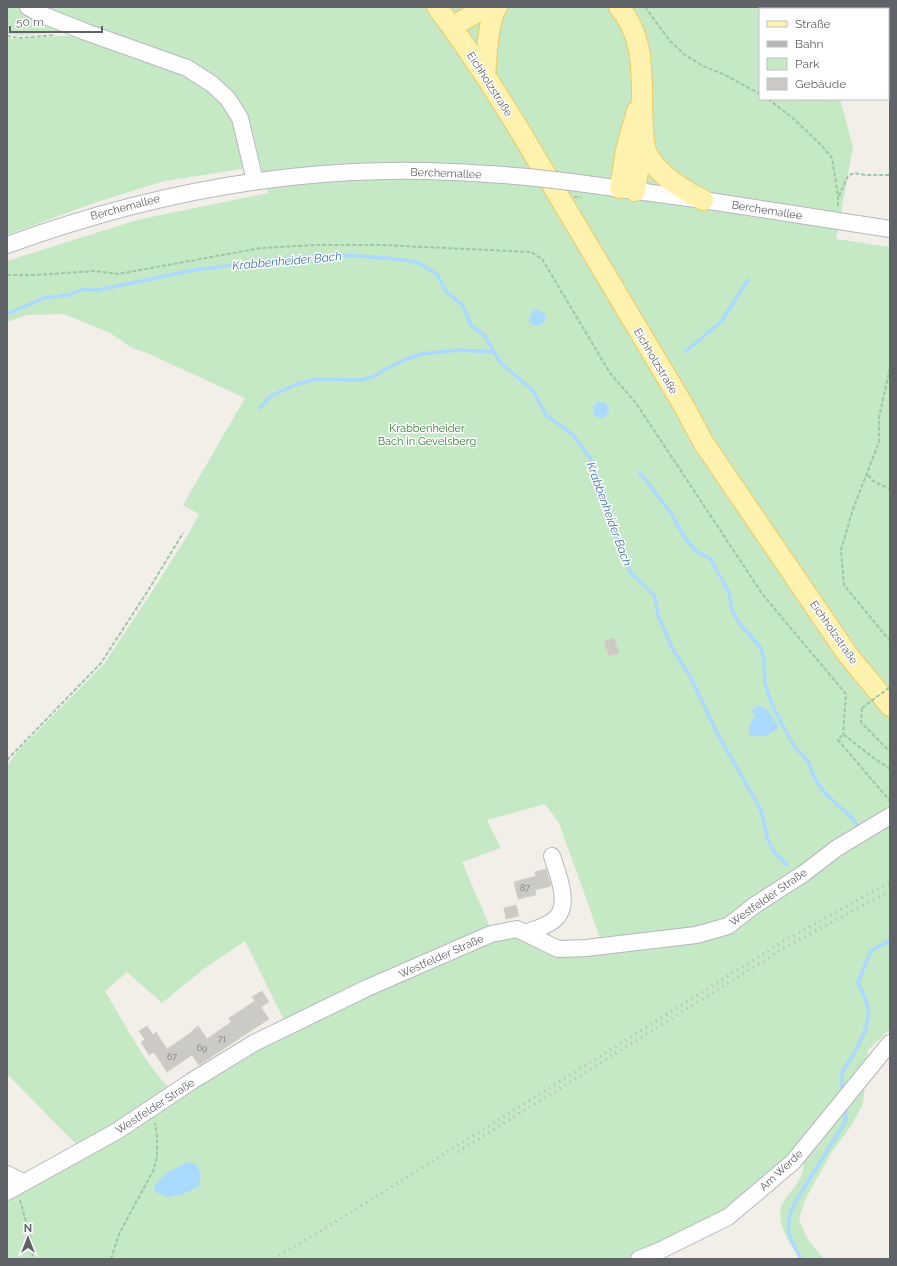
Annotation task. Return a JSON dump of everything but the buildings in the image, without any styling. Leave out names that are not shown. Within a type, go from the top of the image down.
[{"type":"main road","points":[[445,13],[486,7]]},
{"type":"main road","points":[[485,75],[489,34],[497,7]]},
{"type":"main road","points":[[619,7],[629,20],[635,32],[640,53],[642,70],[641,100],[643,138],[648,156],[658,170],[686,191],[703,200]]},
{"type":"main road","name":"Eichholzstraße","points":[[445,13],[532,151],[704,442],[848,655],[890,706]]},
{"type":"main road","points":[[627,189],[632,124],[641,100]]},
{"type":"main road","points":[[627,189],[643,138]]},
{"type":"street","points":[[28,7],[38,13],[186,68],[212,84],[228,99],[240,118],[255,181]]},
{"type":"street","name":"Berchemallee","points":[[7,245],[118,208],[198,190],[302,175],[385,171],[480,173],[528,177],[627,189],[890,229]]},
{"type":"street","name":"Westfelder Straße","points":[[13,1183],[117,1131],[192,1081],[254,1043],[367,988],[491,934],[517,929],[558,949],[586,948],[696,935],[728,926],[755,905],[803,874],[837,848],[890,816]]},
{"type":"street","points":[[525,933],[557,918],[561,909],[563,900],[562,884],[552,856]]},
{"type":"street","name":"Am Werde","points":[[639,1259],[659,1251],[728,1217],[793,1162],[890,1043]]},
{"type":"path","points":[[645,7],[670,41],[685,55],[703,66],[725,75],[759,93]]},
{"type":"path","points":[[7,36],[20,38],[58,35]]},
{"type":"path","points":[[769,100],[794,119],[822,146],[832,158],[838,196],[838,221]]},
{"type":"path","points":[[838,196],[848,176],[854,173],[865,175],[890,175]]},
{"type":"path","points":[[7,275],[35,275],[95,271],[118,274],[262,248],[316,245],[381,245],[531,252],[542,259],[610,372],[636,403],[763,596],[846,694],[843,734],[838,740],[890,801]]},
{"type":"path","points":[[890,368],[879,417],[879,442],[868,474],[853,509],[841,550],[844,585],[890,641]]},
{"type":"path","points":[[868,474],[873,481],[890,489]]},
{"type":"path","points":[[7,760],[101,663],[150,589],[183,533]]},
{"type":"path","points":[[890,686],[862,708],[861,722],[890,752]]},
{"type":"path","points":[[843,734],[890,769]]},
{"type":"path","points":[[111,1259],[119,1234],[153,1171],[157,1157],[157,1138],[153,1107]]},
{"type":"path","points":[[13,1183],[30,1239],[33,1259]]},
{"type":"green space","name":"Krabbenheider Bach in Gevelsberg","points":[[7,7],[890,7],[889,36],[889,8],[759,8],[759,100],[840,100],[853,147],[836,239],[890,247],[890,1029],[868,1050],[863,1104],[851,1126],[831,1153],[805,1200],[799,1219],[808,1240],[824,1259],[801,1259],[789,1242],[781,1222],[780,1215],[783,1203],[802,1175],[802,1155],[727,1216],[633,1259],[7,1259],[7,1195],[303,1022],[427,964],[510,935],[554,951],[726,924],[602,943],[559,823],[545,804],[487,820],[501,848],[462,862],[491,929],[286,1024],[245,941],[205,968],[162,1003],[127,972],[105,991],[144,1056],[172,1091],[79,1147],[7,1074],[7,766],[18,751],[104,664],[153,590],[189,533],[199,514],[183,505],[245,398],[147,353],[132,348],[110,333],[64,314],[27,315],[7,322],[7,261],[137,220],[268,193],[248,114],[230,109],[242,142],[242,169],[164,181],[94,203],[7,235],[7,38],[18,39],[77,35],[76,31],[21,35],[7,34]]},
{"type":"water","points":[[534,310],[541,311],[546,315],[545,321],[540,325],[535,326],[529,323],[531,313]]},
{"type":"water","points":[[601,402],[608,407],[609,410],[604,417],[601,418],[594,413],[593,410],[598,403]]},
{"type":"water","points":[[760,706],[771,714],[778,726],[777,730],[771,732],[767,736],[760,735],[751,737],[749,729],[755,716],[752,711],[755,707]]},
{"type":"water","points":[[187,1162],[196,1164],[201,1173],[199,1186],[186,1193],[168,1197],[155,1192],[154,1186],[165,1174]]},
{"type":"waterway","name":"Krabbenheider Bach","points":[[7,314],[44,298],[69,295],[83,289],[98,290],[194,270],[297,257],[340,255],[388,258],[417,262],[437,274],[445,290],[463,306],[471,325],[485,336],[500,362],[533,391],[546,415],[573,435],[592,461],[607,502],[620,548],[630,572],[654,595],[658,615],[672,648],[690,676],[718,735],[761,810],[768,840],[774,852],[787,865]]},
{"type":"waterway","points":[[686,351],[721,322],[748,280]]},
{"type":"waterway","points":[[260,408],[271,396],[297,384],[317,379],[361,380],[376,376],[382,371],[404,360],[421,354],[459,350],[493,352]]},
{"type":"waterway","points":[[640,473],[671,513],[685,538],[696,551],[711,559],[729,593],[732,610],[740,624],[761,648],[764,661],[765,683],[771,702],[795,748],[808,761],[814,777],[824,792],[853,819],[857,825]]},
{"type":"waterway","name":"Krabbenheider Bach","points":[[842,1089],[842,1073],[865,1032],[869,1012],[858,982],[871,951],[890,940]]},
{"type":"waterway","name":"Krabbenheider Bach","points":[[801,1259],[789,1233],[788,1227],[791,1213],[794,1204],[845,1122],[846,1112]]},
{"type":"railway","points":[[274,1259],[782,942],[890,882]]},
{"type":"railway","points":[[458,1152],[786,947],[890,891]]}]
